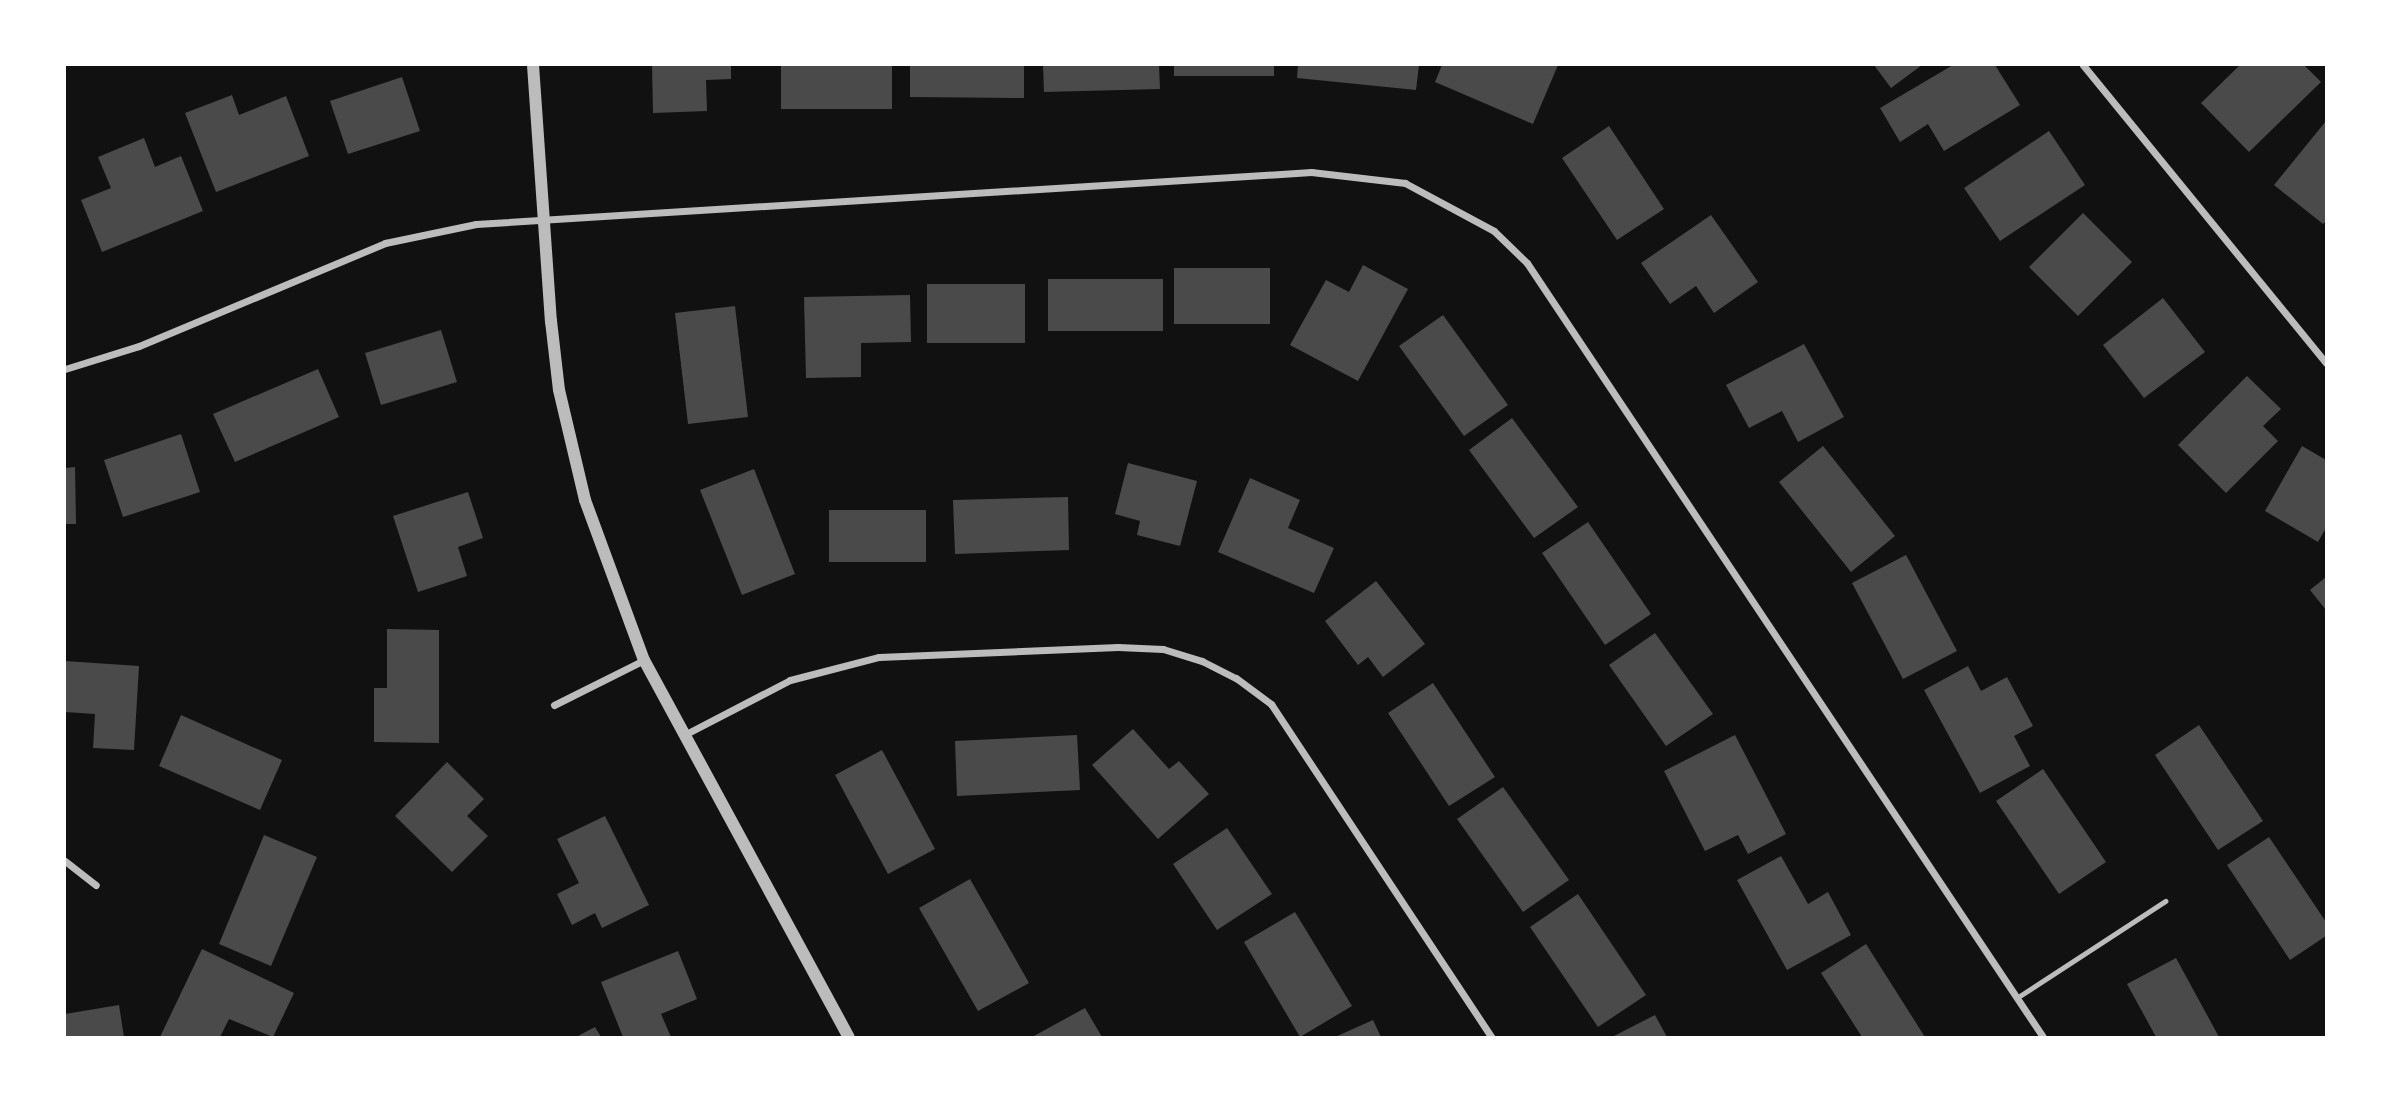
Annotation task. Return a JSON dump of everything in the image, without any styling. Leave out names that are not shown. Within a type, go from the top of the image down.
[{"type":"street","points":[[533,65],[551,321],[569,442],[615,590],[644,660],[683,735],[849,1037]]},
{"type":"street","points":[[2083,65],[2326,363]]},
{"type":"street","points":[[65,369],[139,346],[385,243],[476,223],[543,222],[1311,172],[1405,183],[1449,203],[1494,231],[1527,263],[2043,1037]]},
{"type":"street","points":[[683,735],[790,680],[879,657],[1118,647],[1163,649],[1202,661],[1271,704],[1491,1037]]},
{"type":"street","points":[[554,705],[644,660]]},
{"type":"street","points":[[65,861],[96,885]]},
{"type":"lane","points":[[2018,997],[2165,901]]},
{"type":"building","points":[[652,65],[731,65],[731,79],[706,80],[707,111],[653,113]]},
{"type":"building","points":[[781,65],[892,65],[892,109],[781,109]]},
{"type":"building","points":[[910,65],[1024,65],[1024,98],[910,97]]},
{"type":"building","points":[[1043,65],[1159,65],[1160,89],[1044,92]]},
{"type":"building","points":[[1174,65],[1274,65],[1274,76],[1174,76]]},
{"type":"building","points":[[1298,65],[1419,65],[1416,90],[1297,78]]},
{"type":"building","points":[[1442,65],[1558,65],[1533,124],[1435,82]]},
{"type":"building","points":[[1874,65],[1922,65],[1891,88]]},
{"type":"building","points":[[1953,65],[1995,65],[2020,105],[1944,151],[1928,124],[1900,142],[1880,108]]},
{"type":"building","points":[[2240,65],[2304,65],[2321,82],[2249,152],[2201,103]]},
{"type":"building","points":[[402,77],[420,131],[348,154],[330,101]]},
{"type":"building","points":[[232,95],[239,115],[286,96],[309,156],[216,192],[185,113]]},
{"type":"building","points":[[2326,121],[2326,221],[2323,224],[2274,185]]},
{"type":"building","points":[[1609,126],[1664,209],[1617,240],[1562,158]]},
{"type":"building","points":[[2049,131],[2085,185],[2000,241],[1964,188]]},
{"type":"building","points":[[144,138],[155,167],[181,156],[203,211],[102,252],[81,200],[111,188],[98,157]]},
{"type":"building","points":[[2083,213],[2132,262],[2078,316],[2029,267]]},
{"type":"building","points":[[1711,215],[1758,282],[1714,313],[1696,286],[1670,304],[1641,263]]},
{"type":"building","points":[[1363,265],[1408,289],[1358,381],[1290,345],[1326,280],[1349,292]]},
{"type":"building","points":[[1174,268],[1270,268],[1270,324],[1174,324]]},
{"type":"building","points":[[1048,279],[1163,279],[1163,331],[1048,331]]},
{"type":"building","points":[[927,284],[1025,284],[1025,343],[927,343]]},
{"type":"building","points":[[910,295],[911,342],[861,343],[861,377],[806,378],[804,297]]},
{"type":"building","points":[[2163,298],[2205,352],[2144,398],[2103,345]]},
{"type":"building","points":[[735,306],[748,417],[688,424],[675,313]]},
{"type":"building","points":[[1443,315],[1508,405],[1464,436],[1399,346]]},
{"type":"building","points":[[441,330],[457,382],[381,405],[365,353]]},
{"type":"building","points":[[1804,344],[1844,417],[1798,442],[1782,411],[1749,428],[1726,385]]},
{"type":"building","points":[[318,369],[339,417],[235,462],[213,414]]},
{"type":"building","points":[[2247,376],[2281,409],[2263,426],[2278,441],[2226,493],[2178,445]]},
{"type":"building","points":[[1512,418],[1578,507],[1534,538],[1469,450]]},
{"type":"building","points":[[181,434],[200,492],[123,517],[104,460]]},
{"type":"building","points":[[1823,446],[1895,536],[1851,572],[1779,482]]},
{"type":"building","points":[[2302,446],[2326,460],[2326,528],[2318,542],[2265,511]]},
{"type":"building","points":[[1128,463],[1197,481],[1180,546],[1137,535],[1140,521],[1115,514]]},
{"type":"building","points":[[75,467],[76,524],[65,524],[65,468]]},
{"type":"building","points":[[754,469],[795,574],[742,595],[700,490]]},
{"type":"building","points":[[1250,478],[1300,500],[1288,528],[1334,548],[1314,593],[1218,552]]},
{"type":"building","points":[[468,492],[483,538],[458,547],[467,576],[418,592],[393,516]]},
{"type":"building","points":[[1068,497],[1069,550],[955,554],[953,500]]},
{"type":"building","points":[[829,510],[926,510],[926,562],[829,562]]},
{"type":"building","points":[[1588,522],[1651,614],[1605,645],[1542,553]]},
{"type":"building","points":[[1906,555],[1957,651],[1903,679],[1852,583]]},
{"type":"building","points":[[2326,577],[2326,610],[2310,590]]},
{"type":"building","points":[[1376,581],[1425,644],[1383,677],[1368,657],[1358,665],[1325,621]]},
{"type":"building","points":[[387,629],[439,630],[439,743],[374,742],[374,688],[387,688]]},
{"type":"building","points":[[1655,633],[1713,714],[1666,746],[1609,665]]},
{"type":"building","points":[[65,661],[139,666],[134,750],[93,748],[95,714],[65,712]]},
{"type":"building","points":[[1968,666],[1981,691],[2007,677],[2033,726],[2014,736],[2030,766],[1980,793],[1924,690]]},
{"type":"building","points":[[1433,683],[1495,777],[1449,806],[1388,713]]},
{"type":"building","points":[[181,715],[282,760],[260,810],[159,766]]},
{"type":"building","points":[[2199,725],[2263,821],[2218,850],[2155,755]]},
{"type":"building","points":[[1133,729],[1169,769],[1179,761],[1209,794],[1158,839],[1092,765]]},
{"type":"building","points":[[1077,735],[1080,790],[957,796],[955,741]]},
{"type":"building","points":[[1735,735],[1786,834],[1748,854],[1738,835],[1705,851],[1664,771]]},
{"type":"building","points":[[882,750],[935,849],[888,874],[835,775]]},
{"type":"building","points":[[447,762],[484,799],[467,816],[488,836],[452,872],[395,816]]},
{"type":"building","points":[[2043,769],[2106,862],[2059,894],[1996,801]]},
{"type":"building","points":[[1503,787],[1569,880],[1523,912],[1457,819]]},
{"type":"building","points":[[605,816],[649,905],[602,928],[595,913],[572,925],[557,894],[579,883],[557,839]]},
{"type":"building","points":[[1227,828],[1272,894],[1217,930],[1173,864]]},
{"type":"building","points":[[264,835],[317,857],[271,966],[219,944]]},
{"type":"building","points":[[2269,837],[2326,922],[2326,936],[2290,960],[2227,865]]},
{"type":"building","points":[[1781,856],[1808,904],[1828,892],[1851,935],[1787,970],[1737,880]]},
{"type":"building","points":[[970,879],[1029,983],[978,1011],[919,908]]},
{"type":"building","points":[[1578,894],[1646,995],[1598,1027],[1530,927]]},
{"type":"building","points":[[1295,912],[1352,1006],[1300,1037],[1244,942]]},
{"type":"building","points":[[1866,944],[1925,1037],[1862,1037],[1821,973]]},
{"type":"building","points":[[202,949],[294,993],[273,1037],[229,1019],[220,1037],[160,1037]]},
{"type":"building","points":[[678,951],[697,999],[661,1014],[671,1037],[623,1037],[601,982]]},
{"type":"building","points":[[2176,958],[2219,1037],[2156,1037],[2127,984]]},
{"type":"building","points":[[119,1005],[124,1037],[65,1037],[65,1014]]},
{"type":"building","points":[[1085,1008],[1102,1037],[1032,1037]]},
{"type":"building","points":[[1655,1015],[1667,1037],[1612,1037]]},
{"type":"building","points":[[1373,1020],[1381,1037],[1335,1037]]},
{"type":"building","points":[[595,1027],[601,1037],[576,1037]]}]
